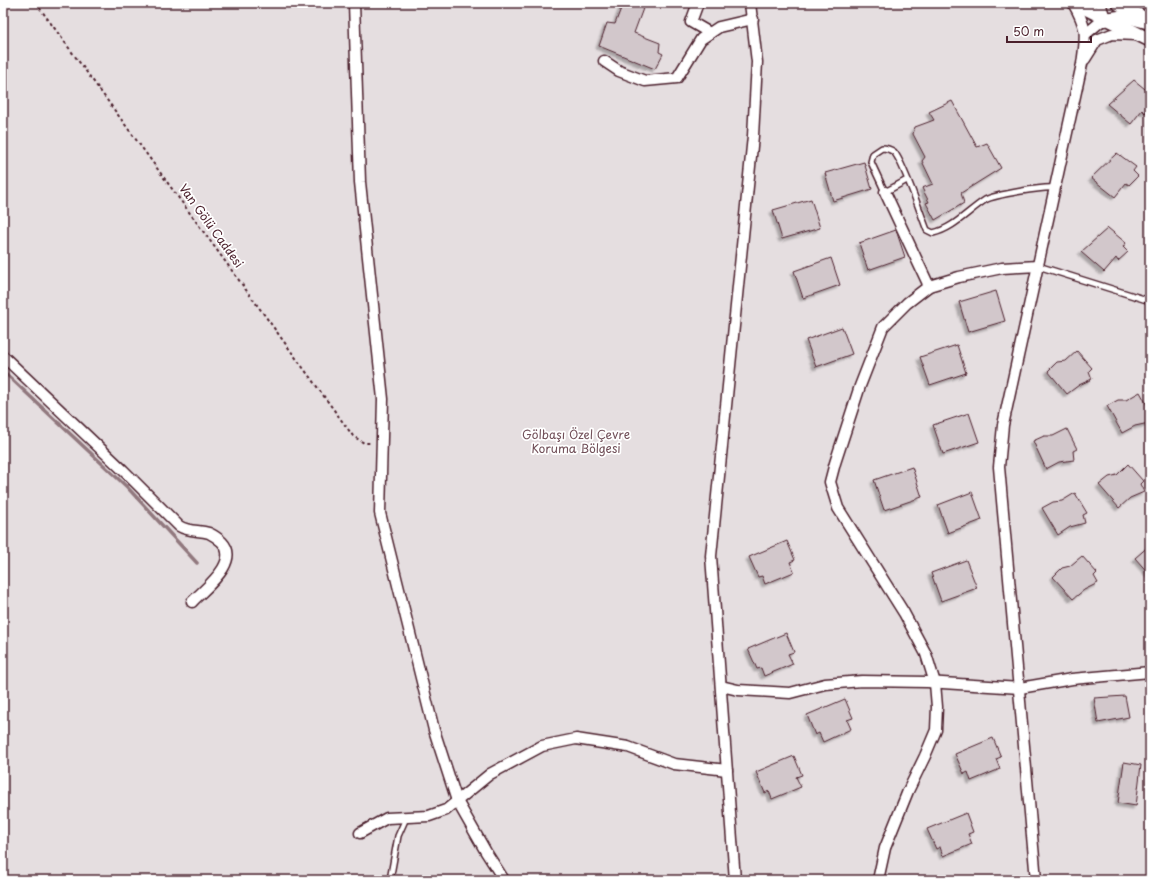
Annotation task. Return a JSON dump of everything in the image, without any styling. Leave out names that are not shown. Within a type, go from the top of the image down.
[{"type":"street","points":[[354,3],[360,182],[383,399],[380,513],[434,730],[457,801],[504,880]]},
{"type":"street","points":[[698,3],[691,22],[710,33]]},
{"type":"street","points":[[735,880],[711,556],[753,136],[757,62],[750,3]]},
{"type":"street","points":[[1074,3],[1146,38]]},
{"type":"street","points":[[1036,880],[999,467],[1003,425],[1082,64],[1087,33],[1074,3]]},
{"type":"street","points":[[1082,64],[1097,40],[1105,18],[1100,3]]},
{"type":"street","points":[[1118,3],[1150,23]]},
{"type":"street","points":[[1087,33],[1105,18],[1119,16],[1150,23]]},
{"type":"street","points":[[604,61],[619,71],[645,81],[677,78],[700,39],[718,27],[753,19]]},
{"type":"street","points":[[1097,40],[1112,34],[1146,38]]},
{"type":"street","points":[[884,192],[929,286]]},
{"type":"street","points":[[878,880],[885,848],[908,791],[936,730],[937,707],[935,683],[926,654],[904,612],[838,508],[830,482],[860,386],[883,327],[907,303],[929,286],[993,269],[1038,266]]},
{"type":"street","points":[[3,356],[123,470],[179,526],[186,530],[209,533],[224,545],[228,552],[224,566],[192,602]]},
{"type":"street","points":[[721,686],[738,690],[790,693],[825,684],[842,682],[935,683],[1020,688],[1072,680],[1150,672]]},
{"type":"street","points":[[360,833],[387,818],[429,816],[446,810],[490,774],[542,746],[576,739],[628,747],[674,764],[727,770]]},
{"type":"lane","points":[[907,180],[884,192],[871,162],[873,154],[879,149],[886,148],[893,151],[907,180],[927,230],[933,233],[960,219],[986,199],[1044,187],[1055,188]]},
{"type":"lane","points":[[1038,266],[1150,301]]},
{"type":"lane","points":[[390,880],[398,836],[406,818]]},
{"type":"path","name":"Van Gölü Caddesi","points":[[36,3],[353,436],[364,443],[381,444]]},
{"type":"green space","name":"Gölbaşı Özel Çevre Koruma Bölgesi","points":[[3,3],[1150,3],[1150,880],[3,880]]},
{"type":"building","points":[[623,3],[645,3],[634,33],[660,43],[659,52],[663,54],[655,69],[599,46],[607,23],[615,24]]},
{"type":"building","points":[[1134,80],[1150,93],[1150,107],[1145,113],[1142,110],[1131,124],[1107,104]]},
{"type":"building","points":[[952,101],[977,147],[987,143],[1001,168],[961,193],[964,203],[935,220],[926,203],[929,202],[922,188],[933,184],[922,161],[925,157],[913,134],[915,127],[934,120],[929,112]]},
{"type":"building","points":[[1117,153],[1136,167],[1133,171],[1138,176],[1129,185],[1126,183],[1115,197],[1091,178]]},
{"type":"building","points":[[864,162],[872,189],[833,201],[825,173]]},
{"type":"building","points":[[811,199],[820,228],[782,239],[773,210]]},
{"type":"building","points":[[1108,228],[1126,243],[1123,247],[1128,252],[1118,261],[1116,258],[1104,272],[1081,252]]},
{"type":"building","points":[[896,230],[905,257],[868,270],[859,243]]},
{"type":"building","points":[[831,258],[840,285],[803,298],[794,271]]},
{"type":"building","points":[[996,291],[1005,321],[968,332],[959,302]]},
{"type":"building","points":[[842,327],[852,354],[816,367],[806,340]]},
{"type":"building","points":[[957,345],[966,373],[930,385],[920,357]]},
{"type":"building","points":[[1077,351],[1092,368],[1089,371],[1092,379],[1079,385],[1067,394],[1048,371],[1057,362],[1066,361]]},
{"type":"building","points":[[1140,392],[1150,410],[1150,413],[1147,414],[1149,423],[1135,426],[1122,433],[1107,406],[1118,400],[1126,400]]},
{"type":"building","points":[[969,413],[979,442],[943,454],[933,425]]},
{"type":"building","points":[[1067,429],[1077,449],[1073,451],[1074,460],[1059,462],[1046,469],[1033,441],[1044,436],[1053,436]]},
{"type":"building","points":[[1128,464],[1143,481],[1140,484],[1144,492],[1130,498],[1119,508],[1099,485],[1109,477],[1117,475]]},
{"type":"building","points":[[912,467],[922,497],[884,510],[874,480]]},
{"type":"building","points":[[972,492],[982,520],[948,533],[938,505]]},
{"type":"building","points":[[1075,493],[1087,513],[1083,515],[1085,523],[1070,527],[1058,535],[1042,508],[1053,502],[1062,501]]},
{"type":"building","points":[[787,541],[795,560],[790,562],[794,572],[765,584],[762,576],[758,577],[749,557]]},
{"type":"building","points":[[1150,545],[1150,575],[1135,558]]},
{"type":"building","points":[[1082,556],[1097,573],[1094,576],[1098,583],[1084,590],[1073,599],[1053,577],[1062,568],[1070,566]]},
{"type":"building","points":[[966,560],[977,588],[941,601],[931,573]]},
{"type":"building","points":[[786,633],[794,652],[788,654],[793,664],[764,676],[761,668],[757,669],[748,649]]},
{"type":"building","points":[[1125,696],[1129,717],[1098,723],[1094,698]]},
{"type":"building","points":[[845,699],[853,718],[847,720],[851,729],[823,742],[819,733],[815,735],[807,715]]},
{"type":"building","points":[[993,738],[1001,757],[996,759],[1000,769],[971,781],[968,772],[964,774],[955,754]]},
{"type":"building","points":[[794,756],[802,775],[796,777],[801,787],[772,799],[769,791],[765,793],[756,772]]},
{"type":"building","points":[[1124,762],[1141,765],[1136,806],[1118,803]]},
{"type":"building","points":[[966,813],[973,832],[968,834],[972,844],[943,856],[940,847],[936,849],[927,829]]},
{"type":"waterway","points":[[3,371],[127,487],[197,563]]}]
